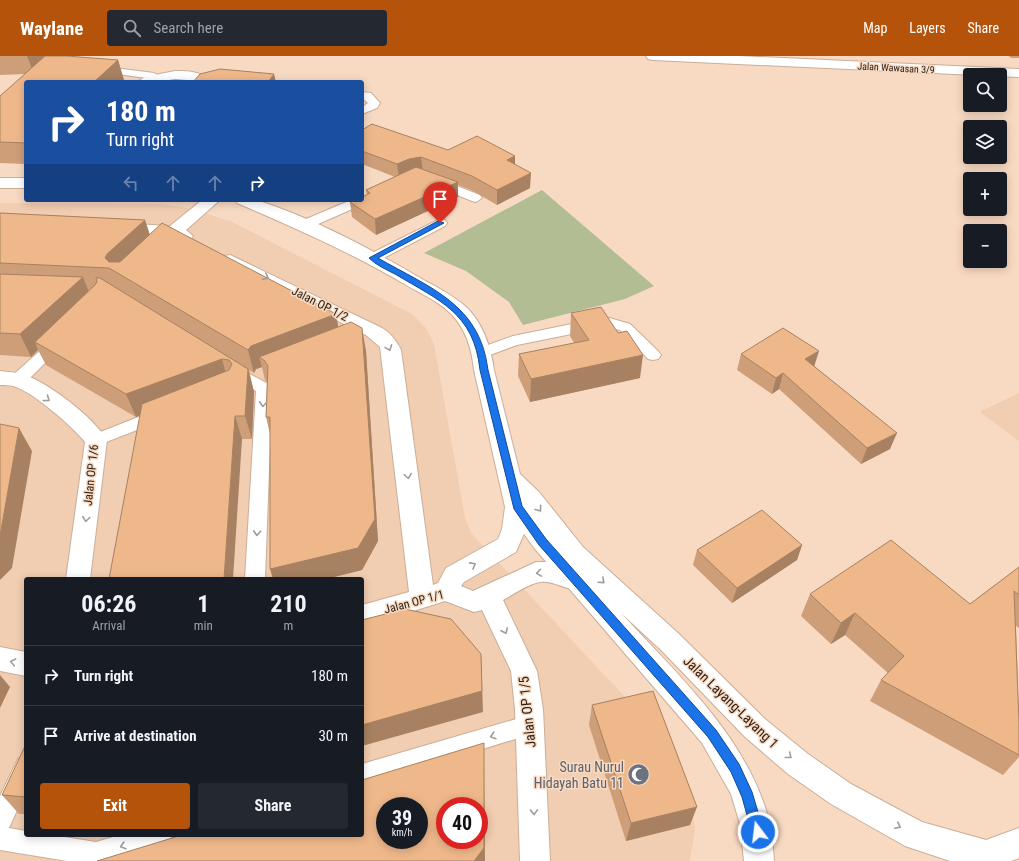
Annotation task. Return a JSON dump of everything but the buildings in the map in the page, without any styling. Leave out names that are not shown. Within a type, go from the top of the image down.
[{"type":"street","name":"Jalan Wawasan 3/9","points":[[653,56],[1019,73]]},
{"type":"street","points":[[149,79],[188,76],[202,80]]},
{"type":"street","points":[[0,183],[24,183]]},
{"type":"street","points":[[168,237],[210,202]]},
{"type":"street","points":[[248,202],[304,225],[373,258],[440,298],[460,312],[472,328],[482,353],[484,370],[512,480],[517,507],[514,529],[508,545],[455,575],[446,591]]},
{"type":"street","name":"Jalan OP 1/2","points":[[95,227],[168,237],[210,249],[366,334],[384,337],[391,350],[415,525],[422,598]]},
{"type":"street","name":"Jalan OP 1/6","points":[[9,379],[33,388],[86,427],[96,440],[78,577]]},
{"type":"street","name":"Jalan Layang-Layang 1","points":[[512,480],[531,498],[574,554],[670,642],[755,728],[798,764],[841,794],[916,835],[986,855],[1019,843]]},
{"type":"street","points":[[517,507],[543,542],[712,734],[735,768],[748,796],[758,832],[759,861]]},
{"type":"street","name":"Jalan OP 1/1","points":[[364,615],[446,591],[474,602],[536,572],[547,572],[577,581]]},
{"type":"street","name":"Jalan OP 1/5","points":[[488,595],[524,671],[530,725],[535,861]]},
{"type":"street","points":[[0,658],[24,664]]},
{"type":"lane","points":[[92,68],[149,79]]},
{"type":"lane","points":[[364,94],[368,95],[374,103],[373,106],[364,110]]},
{"type":"lane","points":[[422,177],[476,198]]},
{"type":"lane","points":[[364,199],[375,194]]},
{"type":"lane","points":[[304,225],[357,202]]},
{"type":"lane","points":[[373,258],[440,223]]},
{"type":"lane","points":[[482,353],[513,341],[606,322],[624,327],[653,355]]},
{"type":"lane","points":[[9,379],[69,331]]},
{"type":"lane","points":[[218,361],[264,390],[254,577]]},
{"type":"lane","points":[[96,440],[170,411]]},
{"type":"lane","points":[[364,774],[530,725]]},
{"type":"lane","points":[[0,821],[24,770]]},
{"type":"lane","points":[[0,838],[96,854],[153,837]]},
{"type":"shaded area","points":[[0,203],[161,204],[183,207],[230,221],[412,314],[426,328],[434,344],[465,518],[471,533],[659,733],[687,779],[695,828],[690,861],[0,861]]},
{"type":"shaded area","points":[[1019,393],[1019,441],[980,412]]},
{"type":"green space","points":[[542,190],[654,286],[625,299],[523,325],[509,302],[466,271],[424,253]]},
{"type":"place","name":"Surau Nurul Hidayah Batu 11","points":[[639,775]]},
{"type":"route","points":[[440,223],[373,258],[440,298],[460,312],[472,328],[482,353],[484,370],[512,480],[517,507],[543,542],[712,734],[735,768],[748,796],[758,832]]}]
